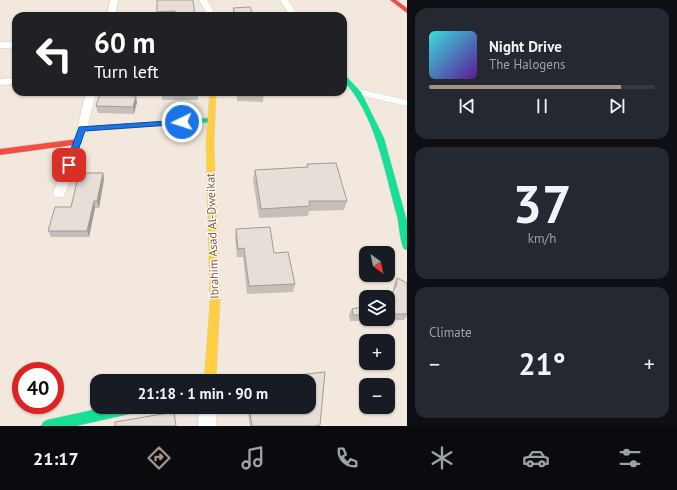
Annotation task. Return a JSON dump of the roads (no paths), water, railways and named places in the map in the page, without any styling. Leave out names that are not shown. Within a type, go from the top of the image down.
[{"type":"street","points":[[112,12],[114,0]]},
{"type":"street","points":[[203,0],[210,12]]},
{"type":"street","points":[[284,0],[292,12]]},
{"type":"street","points":[[393,0],[407,11]]},
{"type":"street","points":[[0,45],[12,45]]},
{"type":"street","points":[[347,80],[358,92],[380,138],[405,230],[407,246]]},
{"type":"street","points":[[0,82],[12,81]]},
{"type":"street","points":[[358,92],[407,103]]},
{"type":"street","points":[[59,194],[78,142],[90,96]]},
{"type":"street","name":"Ibrahim Asad Al-Dweikat","points":[[210,374],[215,302],[210,168],[210,120],[213,96]]},
{"type":"street","points":[[82,129],[210,120]]},
{"type":"street","points":[[0,152],[78,142]]},
{"type":"street","points":[[47,426],[102,414]]},
{"type":"street","points":[[207,426],[208,414]]}]
